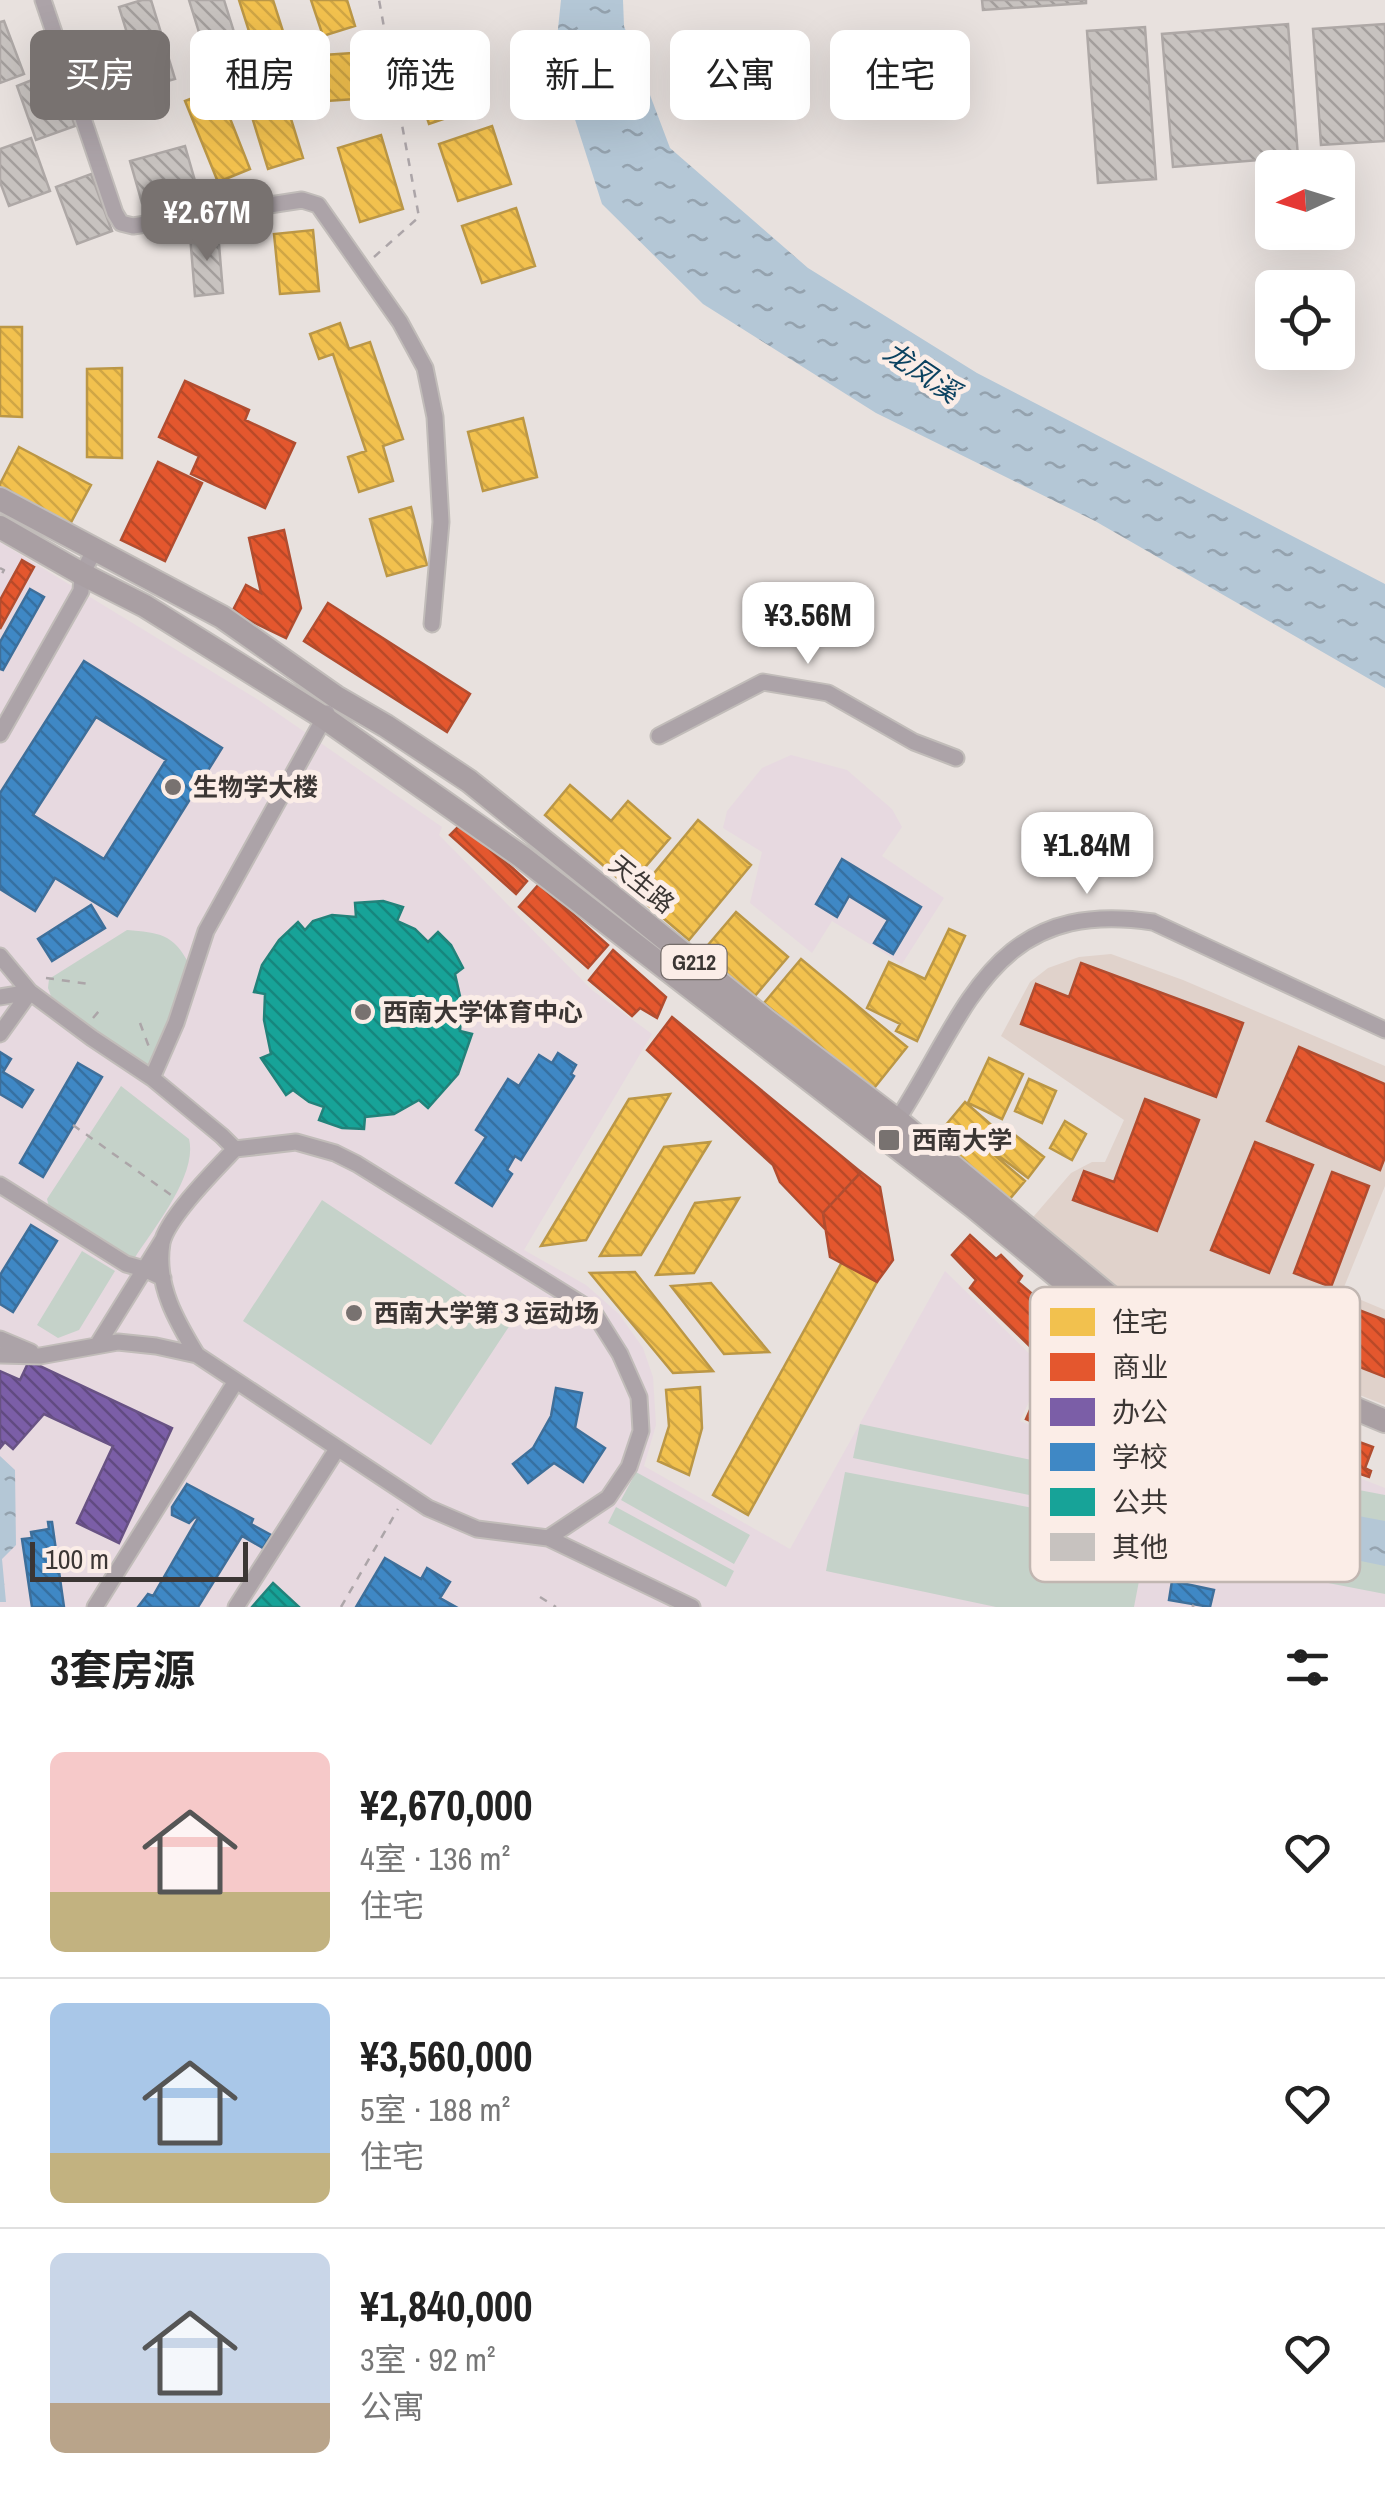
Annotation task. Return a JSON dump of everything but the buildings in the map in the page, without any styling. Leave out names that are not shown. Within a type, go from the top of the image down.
[{"type":"highway","name":"天生路","points":[[0,499],[222,617],[336,697],[469,781],[767,1021],[974,1207],[1071,1287]]},
{"type":"highway","name":"天生路","points":[[0,527],[145,606],[323,718],[522,857],[891,1129],[1096,1287]]},
{"type":"highway","name":"天生路","points":[[1360,1411],[1385,1421]]},
{"type":"highway","name":"天生路","points":[[1360,1428],[1385,1438]]},
{"type":"street","points":[[43,0],[121,223],[133,226],[302,200],[318,204],[400,322],[425,368],[435,417],[440,522],[432,624]]},
{"type":"street","points":[[0,734],[82,591],[82,574],[95,549]]},
{"type":"street","points":[[659,736],[763,682],[828,693],[914,742],[956,758]]},
{"type":"street","points":[[147,1074],[176,1023],[206,931],[336,697]]},
{"type":"street","points":[[891,1129],[972,993],[990,970],[1035,936],[1062,925],[1121,918],[1153,922],[1385,1030]]},
{"type":"street","points":[[0,956],[30,992],[147,1074],[235,1149]]},
{"type":"street","points":[[0,997],[30,992]]},
{"type":"street","points":[[0,1034],[30,992]]},
{"type":"street","points":[[98,1344],[185,1204],[235,1149],[296,1142],[335,1153],[593,1311],[620,1354],[639,1397],[641,1431],[628,1467],[608,1498],[548,1538]]},
{"type":"street","points":[[0,1185],[126,1264],[163,1278]]},
{"type":"street","points":[[162,1241],[163,1278],[171,1310],[197,1355]]},
{"type":"street","points":[[0,1339],[40,1356]]},
{"type":"street","points":[[0,1355],[40,1356],[118,1342],[197,1355],[428,1508],[477,1528],[548,1538],[692,1607]]},
{"type":"street","points":[[95,1607],[236,1381]]},
{"type":"street","points":[[236,1607],[338,1449]]},
{"type":"path","points":[[362,268],[420,216],[380,0]]},
{"type":"path","points":[[0,568],[4,570],[0,577]]},
{"type":"path","points":[[46,978],[90,984]]},
{"type":"path","points":[[140,1023],[148,1040],[147,1074]]},
{"type":"path","points":[[73,1126],[185,1204]]},
{"type":"path","points":[[341,1607],[407,1494]]},
{"type":"path","points":[[540,1597],[556,1607]]},
{"type":"shaded area","points":[[0,542],[257,699],[442,827],[439,835],[592,990],[652,1034],[524,1250],[586,1285],[619,1314],[643,1348],[653,1377],[656,1425],[644,1466],[790,1549],[945,1271],[1030,1354],[1030,1400],[1020,1421],[1030,1425],[1030,1582],[1360,1582],[1360,1478],[1385,1488],[1385,1607],[0,1607]]},
{"type":"shaded area","points":[[791,755],[847,770],[892,809],[902,827],[882,856],[944,898],[902,964],[832,921],[812,953],[750,903],[762,852],[723,828],[727,811],[762,768]]},
{"type":"shaded area","points":[[127,930],[164,936],[177,946],[189,964],[156,1058],[144,1067],[51,996],[48,988],[49,979]]},
{"type":"shaded area","points":[[1111,954],[1183,980],[1385,1066],[1385,1186],[1344,1287],[1109,1287],[1028,1223],[1071,1173],[1092,1162],[1105,1162],[1124,1120],[1001,1036],[1030,982],[1048,968],[1079,957]]},
{"type":"shaded area","points":[[121,1086],[189,1139],[190,1153],[172,1201],[134,1259],[126,1260],[49,1207],[47,1199]]},
{"type":"shaded area","points":[[322,1200],[510,1325],[431,1445],[243,1321]]},
{"type":"shaded area","points":[[82,1251],[115,1271],[79,1330],[58,1338],[37,1325]]},
{"type":"shaded area","points":[[1360,1300],[1385,1310],[1385,1405],[1360,1395]]},
{"type":"shaded area","points":[[860,1424],[1030,1460],[1030,1495],[853,1458]]},
{"type":"shaded area","points":[[636,1472],[750,1535],[734,1564],[621,1500]]},
{"type":"shaded area","points":[[845,1472],[1030,1507],[1030,1582],[1139,1582],[1134,1607],[996,1607],[826,1571]]},
{"type":"shaded area","points":[[1360,1490],[1385,1495],[1385,1594],[1323,1582],[1360,1582]]},
{"type":"shaded area","points":[[616,1507],[734,1571],[726,1587],[608,1523]]},
{"type":"water","points":[[561,0],[623,0],[626,30],[558,30]]},
{"type":"water","name":"龙凤溪","points":[[650,95],[670,148],[808,268],[977,373],[1385,584],[1385,688],[1095,521],[876,413],[703,304],[602,204],[575,120],[650,120]]},
{"type":"water","points":[[0,1456],[15,1470],[16,1545],[2,1559],[6,1602],[0,1602]]},
{"type":"water","points":[[1360,1516],[1385,1521],[1385,1566],[1360,1561]]},
{"type":"place","name":"生物学大楼","points":[[173,787]]},
{"type":"place","name":"西南大学体育中心","points":[[363,1012]]},
{"type":"place","name":"西南大学","points":[[889,1140]]},
{"type":"place","name":"西南大学第３运动场","points":[[354,1313]]}]
